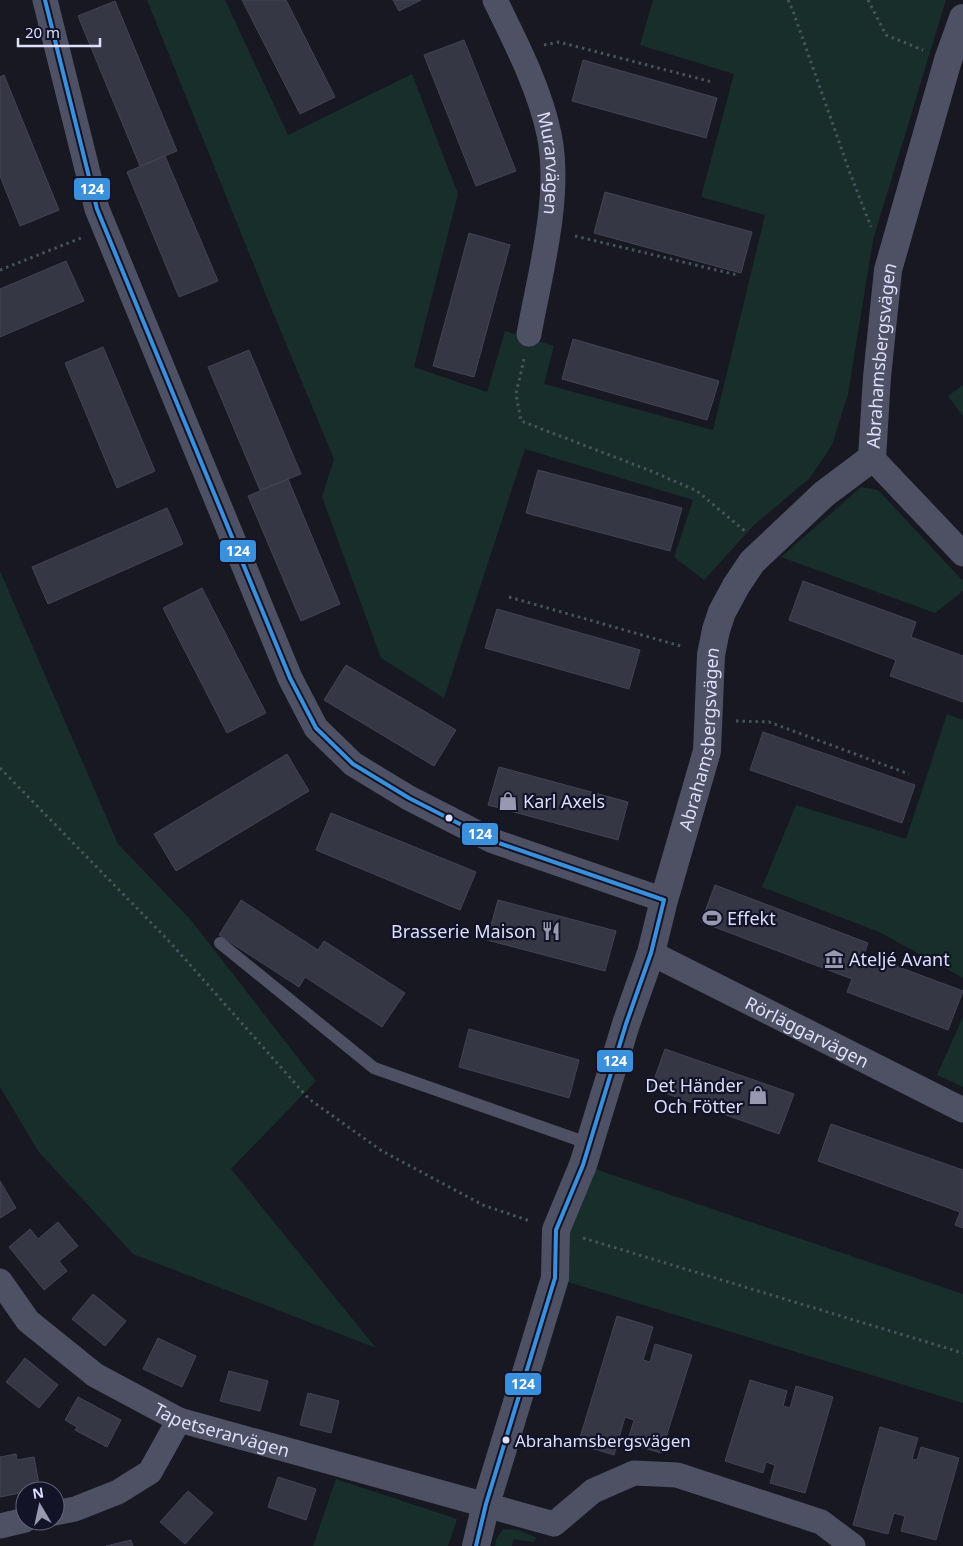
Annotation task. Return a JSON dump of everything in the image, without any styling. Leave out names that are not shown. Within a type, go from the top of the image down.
[{"type":"street","points":[[45,0],[97,209],[290,678],[316,728],[353,764],[408,798],[493,841],[664,900]]},
{"type":"street","name":"Murarvägen","points":[[495,0],[536,89],[549,134],[553,176],[548,229],[529,334]]},
{"type":"street","name":"Abrahamsbergsvägen","points":[[476,1546],[486,1504],[555,1278],[556,1230],[590,1144],[626,1024],[651,953],[664,900],[707,750],[712,655],[716,630],[722,612],[752,562],[824,494],[872,458],[876,377],[888,270],[948,60],[963,18]]},
{"type":"street","points":[[872,458],[963,554]]},
{"type":"street","name":"Rörläggarvägen","points":[[651,953],[963,1110]]},
{"type":"street","name":"Tapetserarvägen","points":[[0,1281],[28,1321],[94,1374],[179,1420],[486,1504]]},
{"type":"street","points":[[65,1512],[118,1492],[150,1472],[179,1420]]},
{"type":"street","points":[[486,1504],[554,1524],[593,1491],[634,1473],[677,1475],[821,1522],[853,1546]]},
{"type":"street","points":[[0,1526],[15,1522]]},
{"type":"lane","points":[[220,943],[374,1068],[590,1144]]},
{"type":"path","points":[[788,0],[850,173],[888,270]]},
{"type":"path","points":[[868,0],[886,35],[948,60]]},
{"type":"path","points":[[520,52],[559,42],[712,82]]},
{"type":"path","points":[[0,270],[105,228]]},
{"type":"path","points":[[548,229],[737,275]]},
{"type":"path","points":[[529,334],[516,394],[521,421],[651,471],[697,491],[765,549]]},
{"type":"path","points":[[509,597],[712,655]]},
{"type":"path","points":[[708,722],[769,722],[909,774]]},
{"type":"path","points":[[0,768],[168,940],[310,1098],[382,1151],[483,1206],[556,1230],[963,1353]]},
{"type":"green space","points":[[147,0],[225,0],[288,135],[412,74],[458,194],[414,367],[487,392],[505,331],[554,346],[544,384],[713,430],[765,215],[701,197],[734,74],[640,45],[653,0],[946,0],[873,240],[848,394],[832,445],[810,478],[754,525],[704,580],[674,557],[693,500],[525,449],[444,698],[381,658],[322,497],[334,459]]},
{"type":"green space","points":[[963,385],[963,416],[948,396]]},
{"type":"green space","points":[[861,487],[878,490],[963,581],[963,591],[935,613],[781,557]]},
{"type":"green space","points":[[0,571],[118,844],[190,919],[316,1081],[231,1169],[376,1348],[133,1254],[38,1151],[0,1087]]},
{"type":"green space","points":[[947,714],[963,720],[963,978],[879,932],[762,887],[796,805],[906,839]]},
{"type":"green space","points":[[963,1017],[963,1087],[937,1075]]},
{"type":"green space","points":[[583,1165],[963,1294],[963,1403],[555,1278]]},
{"type":"green space","points":[[336,1479],[457,1519],[448,1546],[313,1546]]},
{"type":"green space","points":[[503,1529],[519,1530],[537,1538],[533,1542],[513,1539],[512,1546],[495,1546],[496,1539]]},
{"type":"building","points":[[242,0],[286,0],[335,97],[300,114]]},
{"type":"building","points":[[393,0],[421,0],[399,11]]},
{"type":"building","points":[[115,1],[177,151],[140,166],[78,16]]},
{"type":"building","points":[[464,40],[516,171],[476,186],[424,55]]},
{"type":"building","points":[[583,60],[717,98],[706,138],[572,101]]},
{"type":"building","points":[[4,75],[59,210],[20,226],[0,176],[0,77]]},
{"type":"building","points":[[165,156],[218,281],[179,297],[127,172]]},
{"type":"building","points":[[605,192],[752,232],[741,273],[594,233]]},
{"type":"building","points":[[469,233],[510,245],[474,377],[433,366]]},
{"type":"building","points":[[66,261],[84,301],[0,337],[0,289]]},
{"type":"building","points":[[573,339],[719,381],[707,420],[562,379]]},
{"type":"building","points":[[103,347],[155,471],[117,488],[65,363]]},
{"type":"building","points":[[249,350],[301,474],[260,490],[208,367]]},
{"type":"building","points":[[538,470],[682,508],[670,551],[526,513]]},
{"type":"building","points":[[288,479],[340,604],[301,621],[248,496]]},
{"type":"building","points":[[167,508],[183,544],[48,604],[32,567]]},
{"type":"building","points":[[803,581],[916,622],[911,637],[963,656],[963,702],[890,676],[896,660],[789,620]]},
{"type":"building","points":[[202,588],[266,713],[227,733],[163,608]]},
{"type":"building","points":[[497,609],[640,650],[629,689],[485,648]]},
{"type":"building","points":[[346,665],[456,730],[434,766],[324,700]]},
{"type":"building","points":[[763,732],[915,785],[902,823],[750,770]]},
{"type":"building","points":[[287,754],[309,791],[176,871],[154,834]]},
{"type":"building","points":[[499,767],[628,802],[618,840],[488,805]]},
{"type":"building","points":[[331,813],[476,872],[460,910],[316,850]]},
{"type":"building","points":[[715,885],[868,943],[864,954],[963,991],[948,1030],[847,992],[852,979],[701,922]]},
{"type":"building","points":[[241,900],[318,950],[324,941],[405,993],[382,1027],[305,977],[299,987],[219,935]]},
{"type":"building","points":[[498,900],[616,931],[605,971],[487,940]]},
{"type":"building","points":[[469,1029],[579,1060],[569,1098],[459,1067]]},
{"type":"building","points":[[665,1049],[794,1094],[779,1134],[651,1088]]},
{"type":"building","points":[[831,1124],[963,1170],[963,1228],[955,1225],[960,1212],[818,1161]]},
{"type":"building","points":[[0,1181],[16,1208],[0,1218]]},
{"type":"building","points":[[58,1222],[78,1246],[59,1261],[67,1271],[44,1290],[9,1247],[30,1229],[38,1239]]},
{"type":"building","points":[[93,1294],[126,1321],[105,1346],[72,1319]]},
{"type":"building","points":[[617,1316],[653,1327],[643,1360],[650,1362],[655,1344],[692,1355],[661,1453],[627,1443],[634,1420],[625,1417],[614,1455],[578,1444]]},
{"type":"building","points":[[158,1338],[196,1356],[182,1387],[143,1369]]},
{"type":"building","points":[[25,1358],[58,1385],[39,1408],[6,1382]]},
{"type":"building","points":[[229,1371],[268,1381],[260,1411],[220,1401]]},
{"type":"building","points":[[750,1380],[787,1391],[783,1406],[790,1408],[796,1386],[833,1397],[805,1493],[770,1483],[775,1465],[766,1462],[763,1473],[725,1461]]},
{"type":"building","points":[[308,1393],[339,1401],[331,1433],[300,1425]]},
{"type":"building","points":[[78,1397],[121,1420],[107,1447],[75,1430],[77,1427],[65,1420]]},
{"type":"building","points":[[880,1427],[918,1438],[912,1459],[917,1460],[921,1447],[959,1458],[936,1540],[901,1531],[905,1516],[894,1513],[888,1534],[853,1525]]},
{"type":"building","points":[[16,1454],[17,1460],[34,1457],[38,1481],[15,1481],[15,1494],[0,1497],[0,1457]]},
{"type":"building","points":[[278,1477],[316,1489],[306,1520],[268,1507]]},
{"type":"building","points":[[188,1491],[213,1513],[185,1544],[160,1522]]},
{"type":"building","points":[[131,1540],[133,1546],[106,1546]]},
{"type":"transit line","name":"124","points":[[45,0],[97,209],[290,678],[316,728],[353,764],[409,798],[493,841],[664,900]]},
{"type":"transit line","name":"124","points":[[476,1546],[486,1504],[555,1278],[556,1230],[583,1165],[626,1024],[651,953],[664,900]]},
{"type":"place","name":"Karl Axels","points":[[508,801]]},
{"type":"place","name":"Effekt","points":[[712,918]]},
{"type":"place","name":"Brasserie Maison","points":[[551,931]]},
{"type":"place","name":"Ateljé Avant","points":[[834,959]]},
{"type":"place","name":"Det Händer Och Fötter","points":[[758,1095]]},
{"type":"place","name":"Abrahamsbergsvägen","points":[[506,1440]]}]
